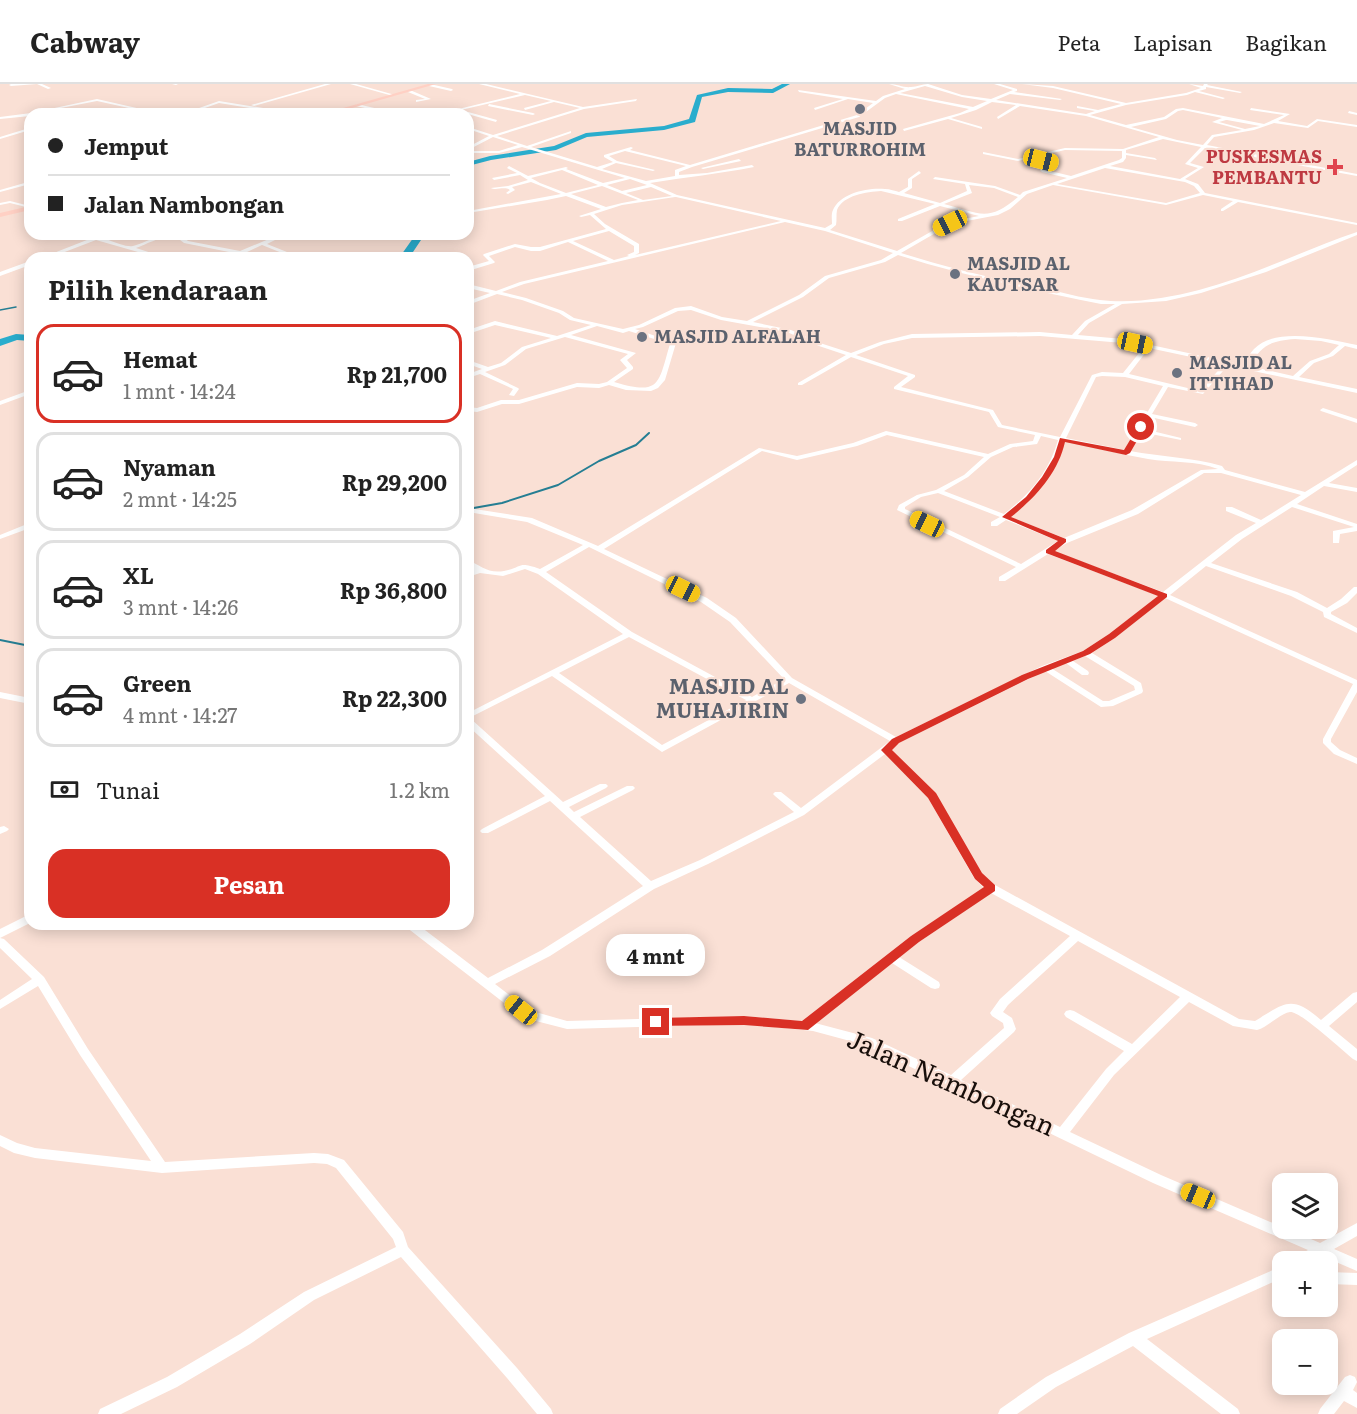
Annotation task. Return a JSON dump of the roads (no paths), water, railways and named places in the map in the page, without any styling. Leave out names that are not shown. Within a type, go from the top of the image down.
[{"type":"main road","points":[[346,108],[432,85]]},
{"type":"main road","points":[[0,215],[24,209]]},
{"type":"street","points":[[11,85],[37,84],[50,88]]},
{"type":"street","points":[[248,107],[329,84]]},
{"type":"street","points":[[352,84],[393,95]]},
{"type":"street","points":[[365,87],[379,84]]},
{"type":"street","points":[[481,84],[583,108]]},
{"type":"street","points":[[891,84],[909,89]]},
{"type":"street","points":[[799,91],[875,102],[926,84],[962,96],[1086,115],[1202,146],[1357,175]]},
{"type":"street","points":[[996,84],[1016,90]]},
{"type":"street","points":[[1191,84],[1239,92]]},
{"type":"street","points":[[432,85],[451,90]]},
{"type":"street","points":[[904,130],[975,109],[1008,93],[1032,85],[1126,104]]},
{"type":"street","points":[[1197,92],[1205,85]]},
{"type":"street","points":[[409,91],[429,99],[417,101]]},
{"type":"street","points":[[1086,115],[1126,104],[1197,92],[1223,98]]},
{"type":"street","points":[[896,93],[975,109]]},
{"type":"street","points":[[1008,93],[1059,99],[1080,93]]},
{"type":"street","points":[[469,108],[525,94]]},
{"type":"street","points":[[509,99],[521,102]]},
{"type":"street","points":[[815,109],[849,99]]},
{"type":"street","points":[[1046,110],[1059,99]]},
{"type":"street","points":[[61,108],[97,100],[134,108]]},
{"type":"street","points":[[474,147],[493,136],[583,108],[636,100]]},
{"type":"street","points":[[200,108],[217,102],[255,108]]},
{"type":"street","points":[[510,110],[534,102]]},
{"type":"street","points":[[525,109],[554,102]]},
{"type":"street","points":[[678,175],[677,171],[690,166],[858,116],[870,109],[875,102]]},
{"type":"street","points":[[487,104],[510,110],[532,112],[517,107]]},
{"type":"street","points":[[357,105],[370,108]]},
{"type":"street","points":[[998,118],[1018,106]]},
{"type":"street","points":[[1078,107],[1101,111]]},
{"type":"street","points":[[1124,126],[1165,118],[1180,109],[1265,126]]},
{"type":"street","points":[[1211,168],[1187,164],[1213,136],[1265,126],[1288,114],[1251,109]]},
{"type":"street","points":[[1349,112],[1357,114]]},
{"type":"street","points":[[1238,113],[1214,122],[1245,130]]},
{"type":"street","points":[[474,114],[496,121]]},
{"type":"street","points":[[0,118],[24,115]]},
{"type":"street","points":[[947,118],[981,128]]},
{"type":"street","points":[[0,124],[24,119]]},
{"type":"street","points":[[1274,122],[1308,127],[1317,120],[1357,126]]},
{"type":"street","points":[[474,130],[645,182],[676,196],[826,230],[934,265],[1013,285],[1119,304],[1200,291],[1281,266],[1357,233]]},
{"type":"street","points":[[0,138],[24,131]]},
{"type":"street","points":[[0,132],[7,136]]},
{"type":"street","points":[[474,150],[499,152],[570,132]]},
{"type":"street","points":[[16,134],[24,135]]},
{"type":"street","points":[[1124,152],[1164,137]]},
{"type":"street","points":[[632,147],[605,157],[616,162],[653,170]]},
{"type":"street","points":[[985,153],[1015,160],[1065,149],[1124,152],[1155,159]]},
{"type":"street","points":[[626,150],[690,166]]},
{"type":"street","points":[[749,322],[801,296],[827,277],[873,265],[899,254],[950,223],[987,217],[1008,208],[1020,196],[1121,161],[1124,152]]},
{"type":"street","points":[[1029,158],[1057,165],[1042,170],[1072,178]]},
{"type":"street","points":[[645,182],[739,160]]},
{"type":"street","points":[[597,169],[616,162]]},
{"type":"street","points":[[494,188],[508,190],[529,179],[580,164]]},
{"type":"street","points":[[678,175],[707,174],[752,166]]},
{"type":"street","points":[[1106,166],[1181,180],[1194,184],[1203,194]]},
{"type":"street","points":[[509,167],[529,179],[607,209]]},
{"type":"street","points":[[1181,180],[1202,167]]},
{"type":"street","points":[[610,173],[622,168]]},
{"type":"street","points":[[562,169],[642,200]]},
{"type":"street","points":[[899,194],[910,188],[910,179],[919,172]]},
{"type":"street","points":[[494,179],[520,174]]},
{"type":"street","points":[[474,211],[568,194],[638,176]]},
{"type":"street","points":[[935,178],[995,187],[1020,196]]},
{"type":"street","points":[[0,190],[24,184]]},
{"type":"street","points":[[900,220],[970,192],[967,184]]},
{"type":"street","points":[[1052,184],[1166,204],[1203,194],[1357,224]]},
{"type":"street","points":[[623,192],[652,185]]},
{"type":"street","points":[[826,230],[834,225],[834,211],[843,201],[877,189],[987,217]]},
{"type":"street","points":[[581,216],[642,200],[676,196]]},
{"type":"street","points":[[532,201],[540,207]]},
{"type":"street","points":[[1223,210],[1237,201]]},
{"type":"street","points":[[0,204],[10,202],[24,206]]},
{"type":"street","points":[[592,214],[610,229],[638,245],[636,253],[626,257]]},
{"type":"street","points":[[474,301],[522,283],[626,257],[786,222]]},
{"type":"street","points":[[519,254],[610,229]]},
{"type":"street","points":[[60,252],[91,240]]},
{"type":"street","points":[[103,240],[147,252]]},
{"type":"street","points":[[133,248],[154,240]]},
{"type":"street","points":[[184,240],[235,252]]},
{"type":"street","points":[[242,252],[269,240]]},
{"type":"street","points":[[569,241],[612,261]]},
{"type":"street","points":[[261,243],[284,252]]},
{"type":"street","points":[[474,267],[492,262],[486,255],[512,246],[519,245],[531,249]]},
{"type":"street","points":[[153,252],[158,250]]},
{"type":"street","points":[[0,274],[24,265]]},
{"type":"street","points":[[474,287],[543,305],[572,319],[596,326],[632,330],[673,343],[662,380],[656,387],[641,390],[609,383]]},
{"type":"street","points":[[1075,335],[1087,322],[1119,304]]},
{"type":"street","points":[[632,330],[682,308],[789,331],[913,376],[896,389],[991,411],[1000,426],[1126,453],[1161,459],[1202,462],[1220,467],[1222,471]]},
{"type":"street","points":[[474,330],[495,323],[555,337]]},
{"type":"street","points":[[474,374],[503,364],[524,348],[563,334],[596,326]]},
{"type":"street","points":[[474,409],[501,402],[519,402],[577,385],[599,386],[609,383],[631,368],[623,360],[633,353],[563,334]]},
{"type":"street","points":[[800,384],[850,354],[896,338],[1075,335],[1148,346],[1357,391]]},
{"type":"street","points":[[1246,366],[1260,347],[1287,339],[1306,337],[1357,347]]},
{"type":"street","points":[[1295,377],[1312,362],[1331,355],[1344,344]]},
{"type":"street","points":[[1125,375],[1148,346]]},
{"type":"street","points":[[474,364],[487,369]]},
{"type":"street","points":[[993,524],[1029,499],[1045,478],[1058,457],[1062,439],[1094,376],[1125,375],[1166,386],[1203,392],[1212,384],[1223,366],[1228,364]]},
{"type":"street","points":[[480,372],[516,389],[512,395]]},
{"type":"street","points":[[1126,453],[1166,386]]},
{"type":"street","points":[[0,403],[24,394]]},
{"type":"street","points":[[1323,410],[1357,421]]},
{"type":"street","points":[[1148,415],[1195,424]]},
{"type":"street","points":[[1139,430],[1179,439]]},
{"type":"street","points":[[599,549],[761,449],[797,458],[847,447],[886,433],[989,456]]},
{"type":"street","points":[[1022,567],[901,510],[902,506],[913,499],[938,491],[966,476],[989,456],[1012,445],[1035,443],[1039,434]]},
{"type":"street","points":[[488,983],[546,953],[650,886],[704,862],[801,813],[896,741],[1045,668],[1086,652],[1112,636],[1204,563],[1261,523],[1357,462]]},
{"type":"street","points":[[1002,579],[1064,541],[1135,512],[1203,471],[1222,471],[1306,494]]},
{"type":"street","points":[[1323,484],[1357,490]]},
{"type":"street","points":[[938,491],[1064,541]]},
{"type":"street","points":[[1291,504],[1357,527]]},
{"type":"street","points":[[1229,509],[1261,523]]},
{"type":"street","points":[[474,511],[522,518],[588,544],[719,608],[789,680],[896,741]]},
{"type":"street","points":[[1336,541],[1336,532],[1357,527]]},
{"type":"street","points":[[0,537],[24,528]]},
{"type":"street","points":[[541,572],[588,544]]},
{"type":"street","points":[[1049,552],[1164,595],[1357,683],[1327,739],[1327,743],[1332,748],[1357,761]]},
{"type":"street","points":[[1204,563],[1294,594],[1327,611],[1334,620],[1357,630]]},
{"type":"street","points":[[474,566],[480,571]]},
{"type":"street","points":[[474,573],[480,571],[503,574],[525,566],[541,572],[629,634],[752,700]]},
{"type":"street","points":[[1327,611],[1344,601],[1357,589]]},
{"type":"street","points":[[474,713],[629,634]]},
{"type":"street","points":[[1045,668],[1101,704],[1110,704],[1139,692],[1138,685],[1086,652]]},
{"type":"street","points":[[1067,660],[1085,673]]},
{"type":"street","points":[[553,673],[662,749],[789,680]]},
{"type":"street","points":[[0,694],[24,700]]},
{"type":"street","points":[[474,726],[650,886]]},
{"type":"street","points":[[886,750],[932,796],[978,876],[991,888],[1245,1026],[1257,1026],[1282,1008],[1291,1006],[1303,1010],[1357,1056]]},
{"type":"street","points":[[563,806],[603,786]]},
{"type":"street","points":[[574,816],[630,788]]},
{"type":"street","points":[[778,794],[801,813]]},
{"type":"street","points":[[485,831],[552,796]]},
{"type":"street","points":[[804,1026],[891,957],[991,888]]},
{"type":"street","points":[[0,934],[24,921]]},
{"type":"street","name":"Jalan Nambongan","points":[[418,930],[521,1010],[536,1017],[567,1024],[744,1020],[804,1026],[868,1041],[1157,1179],[1357,1265]]},
{"type":"street","points":[[951,1082],[1010,1029],[1008,1021],[996,1013],[1004,1002],[1078,935]]},
{"type":"street","points":[[0,942],[40,980],[84,1052],[162,1168]]},
{"type":"street","points":[[891,957],[935,986]]},
{"type":"street","points":[[0,1005],[40,980]]},
{"type":"street","points":[[1062,1133],[1131,1049],[1188,996]]},
{"type":"street","points":[[1321,1026],[1357,996]]},
{"type":"street","points":[[1070,1014],[1131,1049]]},
{"type":"street","points":[[0,1140],[14,1148],[35,1153],[162,1168],[314,1158],[328,1159],[340,1164],[398,1236],[403,1250],[546,1414]]},
{"type":"street","points":[[1316,1251],[1357,1229]]},
{"type":"street","points":[[105,1414],[172,1382],[245,1339],[309,1296],[403,1250]]},
{"type":"street","points":[[1005,1414],[1052,1382],[1134,1338],[1272,1278]]},
{"type":"street","points":[[1338,1278],[1357,1279]]},
{"type":"street","points":[[1134,1338],[1233,1414]]},
{"type":"street","points":[[1325,1414],[1347,1387],[1357,1401]]},
{"type":"waterway","points":[[474,162],[556,148],[586,135],[664,128],[692,120],[699,96],[728,90],[773,91],[787,84]]},
{"type":"waterway","points":[[408,252],[417,240]]},
{"type":"waterway","points":[[0,310],[16,307]]},
{"type":"waterway","points":[[0,343],[16,337],[24,338]]},
{"type":"waterway","points":[[474,508],[502,503],[558,485],[599,461],[636,445],[649,433]]},
{"type":"waterway","points":[[0,640],[24,645]]},
{"type":"place","name":"MASJID BATURROHIM","points":[[860,109]]},
{"type":"place","name":"PUSKESMAS PEMBANTU","points":[[1335,167]]},
{"type":"place","name":"MASJID AL KAUTSAR","points":[[955,274]]},
{"type":"place","name":"MASJID ALFALAH","points":[[642,337]]},
{"type":"place","name":"MASJID AL ITTIHAD","points":[[1177,373]]},
{"type":"place","name":"MASJID AL MUHAJIRIN","points":[[801,699]]}]
